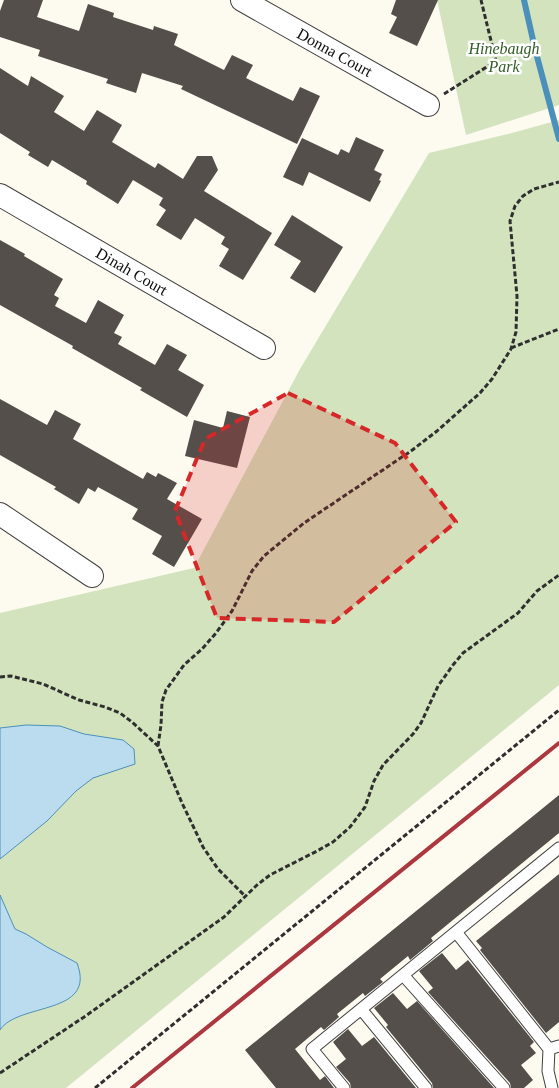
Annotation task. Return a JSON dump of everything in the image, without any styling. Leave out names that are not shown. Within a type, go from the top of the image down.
[{"type":"street","name":"Donna Court","points":[[242,0],[428,105]]},
{"type":"street","name":"Dinah Court","points":[[0,195],[264,348]]},
{"type":"street","points":[[0,514],[92,576]]},
{"type":"lane","points":[[344,1088],[312,1049],[559,848]]},
{"type":"lane","points":[[456,932],[554,1047],[548,1071],[552,1088]]},
{"type":"lane","points":[[403,975],[504,1088]]},
{"type":"lane","points":[[361,1009],[426,1088]]},
{"type":"path","points":[[428,105],[496,62],[481,0]]},
{"type":"path","points":[[158,746],[162,702],[166,690],[184,666],[216,633],[232,611],[252,571],[264,556],[304,523],[411,451],[437,431],[480,393],[492,379],[511,349],[518,317],[518,296],[510,221],[515,206],[523,196],[534,189],[559,182]]},
{"type":"path","points":[[511,349],[559,329]]},
{"type":"path","points":[[0,1073],[87,1015],[224,917],[257,885],[333,842],[350,827],[365,807],[374,780],[383,765],[421,723],[438,686],[453,665],[464,654],[518,613],[537,590],[559,575]]},
{"type":"path","points":[[0,677],[11,676],[35,682],[79,700],[120,713],[132,722],[158,746],[178,795],[204,847],[218,869],[246,897]]},
{"type":"path","points":[[95,1088],[559,710]]},
{"type":"highlighted area","points":[[288,393],[395,443],[456,522],[334,622],[217,618],[175,511],[205,439]]},
{"type":"green space","name":"Hinebaugh Park","points":[[437,0],[559,0],[559,105],[466,135]]},
{"type":"green space","points":[[559,120],[559,685],[66,1088],[0,1088],[0,613],[194,568],[300,369],[429,153]]},
{"type":"water","points":[[26,725],[60,726],[84,734],[123,740],[134,749],[135,764],[93,778],[76,791],[47,821],[0,859],[0,728]]},
{"type":"water","points":[[0,895],[15,929],[77,963],[80,980],[76,992],[66,1000],[22,1015],[9,1021],[0,1030]]},
{"type":"building","points":[[4,0],[43,0],[37,17],[79,31],[88,4],[114,13],[113,17],[153,30],[154,26],[178,34],[174,45],[224,70],[232,55],[253,65],[246,78],[293,101],[300,87],[320,96],[297,144],[181,89],[183,86],[142,73],[136,93],[106,83],[108,79],[38,56],[40,50],[0,37],[0,11]]},
{"type":"building","points":[[396,0],[438,0],[417,46],[389,33],[397,17],[391,14]]},
{"type":"building","points":[[0,68],[28,86],[31,76],[64,96],[54,112],[84,131],[97,110],[122,125],[112,142],[155,168],[158,163],[183,179],[197,156],[212,156],[218,170],[204,191],[272,233],[243,280],[219,266],[229,249],[221,244],[225,237],[195,218],[181,240],[156,225],[166,210],[159,205],[163,198],[133,180],[118,204],[86,184],[87,181],[52,160],[48,167],[28,155],[30,152],[0,133]]},
{"type":"building","points":[[356,137],[384,150],[374,170],[382,174],[379,180],[381,181],[370,202],[309,172],[303,186],[283,177],[302,138],[338,155],[341,149],[349,153]]},
{"type":"building","points":[[292,215],[343,247],[315,293],[290,278],[301,261],[274,245]]},
{"type":"building","points":[[0,240],[63,279],[54,295],[59,298],[55,306],[86,323],[98,300],[124,315],[114,333],[122,337],[118,344],[155,365],[167,344],[187,355],[178,370],[204,385],[187,417],[140,390],[142,388],[72,348],[73,346],[0,305]]},
{"type":"building","points":[[0,399],[47,425],[55,410],[81,424],[73,439],[143,479],[147,472],[156,477],[158,473],[177,483],[167,499],[202,519],[174,567],[152,554],[162,536],[132,519],[138,509],[98,487],[95,492],[88,488],[79,504],[54,489],[56,487],[0,455]]},
{"type":"building","points":[[227,411],[250,417],[237,468],[185,456],[194,420],[223,428]]},
{"type":"building","points":[[559,795],[559,833],[431,938],[433,941],[410,960],[408,956],[380,979],[383,982],[365,996],[363,993],[337,1014],[339,1017],[324,1030],[321,1027],[295,1049],[320,1080],[325,1076],[334,1088],[276,1088],[245,1050]]},
{"type":"building","points":[[559,874],[559,1022],[546,1033],[480,950],[482,948],[476,941]]},
{"type":"building","points":[[442,953],[456,970],[468,960],[534,1042],[530,1046],[536,1053],[521,1065],[533,1080],[524,1088],[511,1088],[510,1083],[428,992],[433,988],[419,971]]},
{"type":"building","points":[[393,993],[407,1009],[417,1001],[494,1088],[433,1088],[432,1083],[386,1027],[388,1025],[374,1008]]},
{"type":"building","points":[[348,1029],[362,1046],[374,1037],[416,1088],[351,1088],[350,1083],[336,1067],[346,1059],[333,1042]]},
{"type":"waterway","points":[[524,0],[559,139]]},
{"type":"railway","points":[[132,1088],[559,743]]}]
